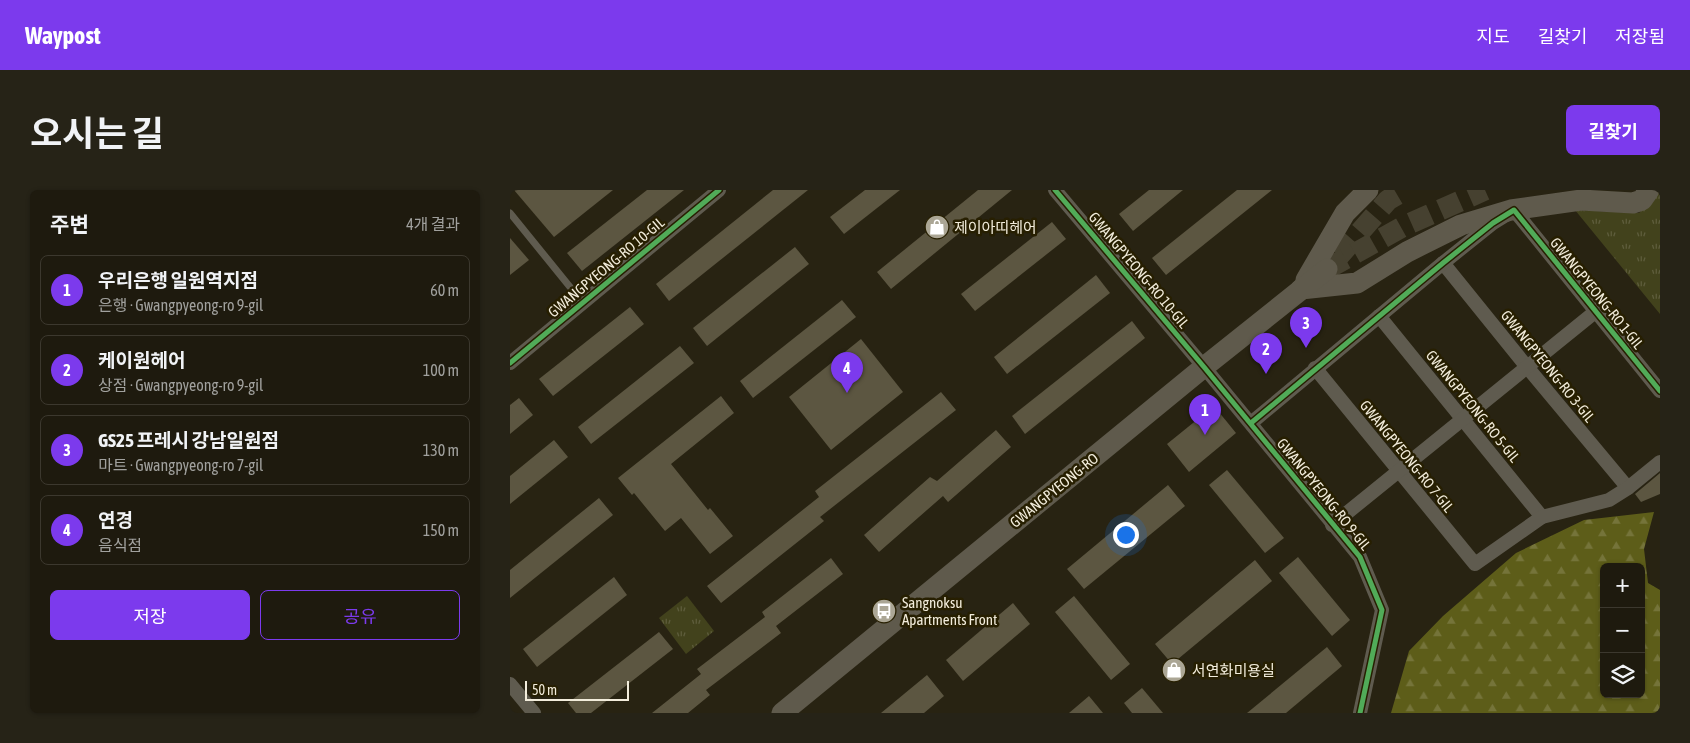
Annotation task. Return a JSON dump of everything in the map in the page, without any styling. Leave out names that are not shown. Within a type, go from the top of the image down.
[{"type":"main road","points":[[1301,289],[1345,213],[1368,190]]},
{"type":"main road","points":[[1301,289],[1357,282],[1407,252],[1461,225],[1511,210],[1581,200],[1632,203],[1642,200],[1649,190]]},
{"type":"main road","name":"GWANGPYEONG-RO","points":[[782,713],[1204,367],[1327,269]]},
{"type":"street","name":"GWANGPYEONG-RO 10-GIL","points":[[1056,190],[1204,367]]},
{"type":"street","name":"GWANGPYEONG-RO 10-GIL","points":[[510,363],[710,194]]},
{"type":"street","name":"GWANGPYEONG-RO 1-GIL","points":[[1444,263],[1493,223],[1514,210],[1660,391]]},
{"type":"street","points":[[1250,423],[1444,263]]},
{"type":"street","name":"GWANGPYEONG-RO 3-GIL","points":[[1444,263],[1527,367],[1628,488]]},
{"type":"street","points":[[1332,524],[1595,312]]},
{"type":"street","name":"GWANGPYEONG-RO 5-GIL","points":[[1379,316],[1542,517]]},
{"type":"street","name":"GWANGPYEONG-RO 9-GIL","points":[[1204,367],[1360,557],[1382,610],[1360,713]]},
{"type":"street","name":"GWANGPYEONG-RO 7-GIL","points":[[1315,368],[1475,564],[1542,517]]},
{"type":"street","points":[[1542,517],[1609,500],[1628,488],[1660,462]]},
{"type":"street","points":[[510,684],[534,713]]},
{"type":"lane","points":[[510,213],[583,303]]},
{"type":"green space","points":[[1660,190],[1660,314],[1575,210],[1639,213]]},
{"type":"green space","points":[[1654,512],[1644,549],[1648,583],[1660,590],[1660,713],[1391,713],[1409,651],[1443,616],[1516,553],[1584,520]]},
{"type":"green space","points":[[687,596],[714,631],[686,654],[659,618]]},
{"type":"building","points":[[514,190],[613,190],[554,237]]},
{"type":"building","points":[[647,190],[684,190],[582,271],[567,253]]},
{"type":"building","points":[[773,190],[808,190],[669,301],[656,284]]},
{"type":"building","points":[[865,190],[900,190],[844,234],[830,217]]},
{"type":"building","points":[[978,190],[1012,190],[891,289],[877,272]]},
{"type":"building","points":[[1149,190],[1183,190],[1133,231],[1119,214]]},
{"type":"building","points":[[1237,190],[1272,190],[1166,275],[1152,258]]},
{"type":"building","points":[[1052,222],[1066,239],[975,311],[961,294]]},
{"type":"building","points":[[510,238],[529,260],[510,275]]},
{"type":"building","points":[[795,247],[809,264],[707,346],[693,328]]},
{"type":"building","points":[[1096,275],[1110,293],[1007,374],[994,357]]},
{"type":"building","points":[[842,300],[856,317],[753,398],[740,381]]},
{"type":"building","points":[[630,307],[644,324],[553,396],[539,379]]},
{"type":"building","points":[[1132,321],[1145,338],[1025,434],[1012,416]]},
{"type":"building","points":[[861,339],[903,392],[831,450],[789,397]]},
{"type":"building","points":[[680,346],[694,363],[591,444],[578,427]]},
{"type":"building","points":[[941,392],[956,410],[820,517],[824,521],[721,603],[707,586],[819,497],[815,491]]},
{"type":"building","points":[[721,396],[734,413],[671,464],[708,510],[710,508],[733,536],[710,554],[681,518],[665,531],[634,493],[632,495],[618,478]]},
{"type":"building","points":[[519,398],[533,415],[510,434],[510,405]]},
{"type":"building","points":[[1214,406],[1236,433],[1189,472],[1167,444]]},
{"type":"building","points":[[996,430],[1011,447],[948,502],[943,496],[879,552],[864,535],[930,477],[937,481]]},
{"type":"building","points":[[554,440],[568,457],[510,504],[510,476]]},
{"type":"building","points":[[1227,470],[1284,538],[1265,553],[1209,485]]},
{"type":"building","points":[[1660,473],[1660,494],[1641,502],[1635,494]]},
{"type":"building","points":[[1168,485],[1185,506],[1084,589],[1067,569]]},
{"type":"building","points":[[599,498],[613,515],[510,598],[510,570]]},
{"type":"building","points":[[1298,557],[1350,620],[1332,636],[1279,573]]},
{"type":"building","points":[[831,558],[843,574],[776,626],[781,633],[706,690],[710,695],[688,713],[652,713],[701,674],[697,669],[765,617],[762,612]]},
{"type":"building","points":[[1255,560],[1272,581],[1172,664],[1155,644]]},
{"type":"building","points":[[614,577],[627,595],[537,667],[523,649]]},
{"type":"building","points":[[1074,596],[1130,664],[1111,680],[1055,612]]},
{"type":"building","points":[[1013,603],[1030,624],[963,681],[946,660]]},
{"type":"building","points":[[659,632],[673,649],[591,713],[576,713],[568,703]]},
{"type":"building","points":[[1327,647],[1342,666],[1286,713],[1247,713]]},
{"type":"building","points":[[927,675],[944,696],[924,713],[881,713]]},
{"type":"building","points":[[1142,688],[1163,713],[1132,713],[1124,703]]},
{"type":"building","points":[[1089,696],[1103,713],[1069,713]]},
{"type":"tunnel","points":[[1339,256],[1388,200],[1405,190]]},
{"type":"tunnel","points":[[1327,269],[1404,226],[1485,190]]},
{"type":"cycle path","points":[[510,363],[719,190]]},
{"type":"cycle path","points":[[1055,190],[1360,557],[1382,610],[1360,713]]},
{"type":"cycle path","points":[[1251,423],[1443,263],[1493,223],[1514,210],[1660,391]]},
{"type":"place","name":"제이아띠헤어","points":[[937,227]]},
{"type":"place","name":"GS25 프레시 강남일원점","points":[[1306,348]]},
{"type":"place","name":"케이원헤어","points":[[1266,374]]},
{"type":"place","name":"연경","points":[[847,393]]},
{"type":"place","name":"우리은행 일원역지점","points":[[1205,435]]},
{"type":"place","name":"Sangnoksu Apartments Front","points":[[884,611]]},
{"type":"place","name":"서연화미용실","points":[[1174,670]]}]
